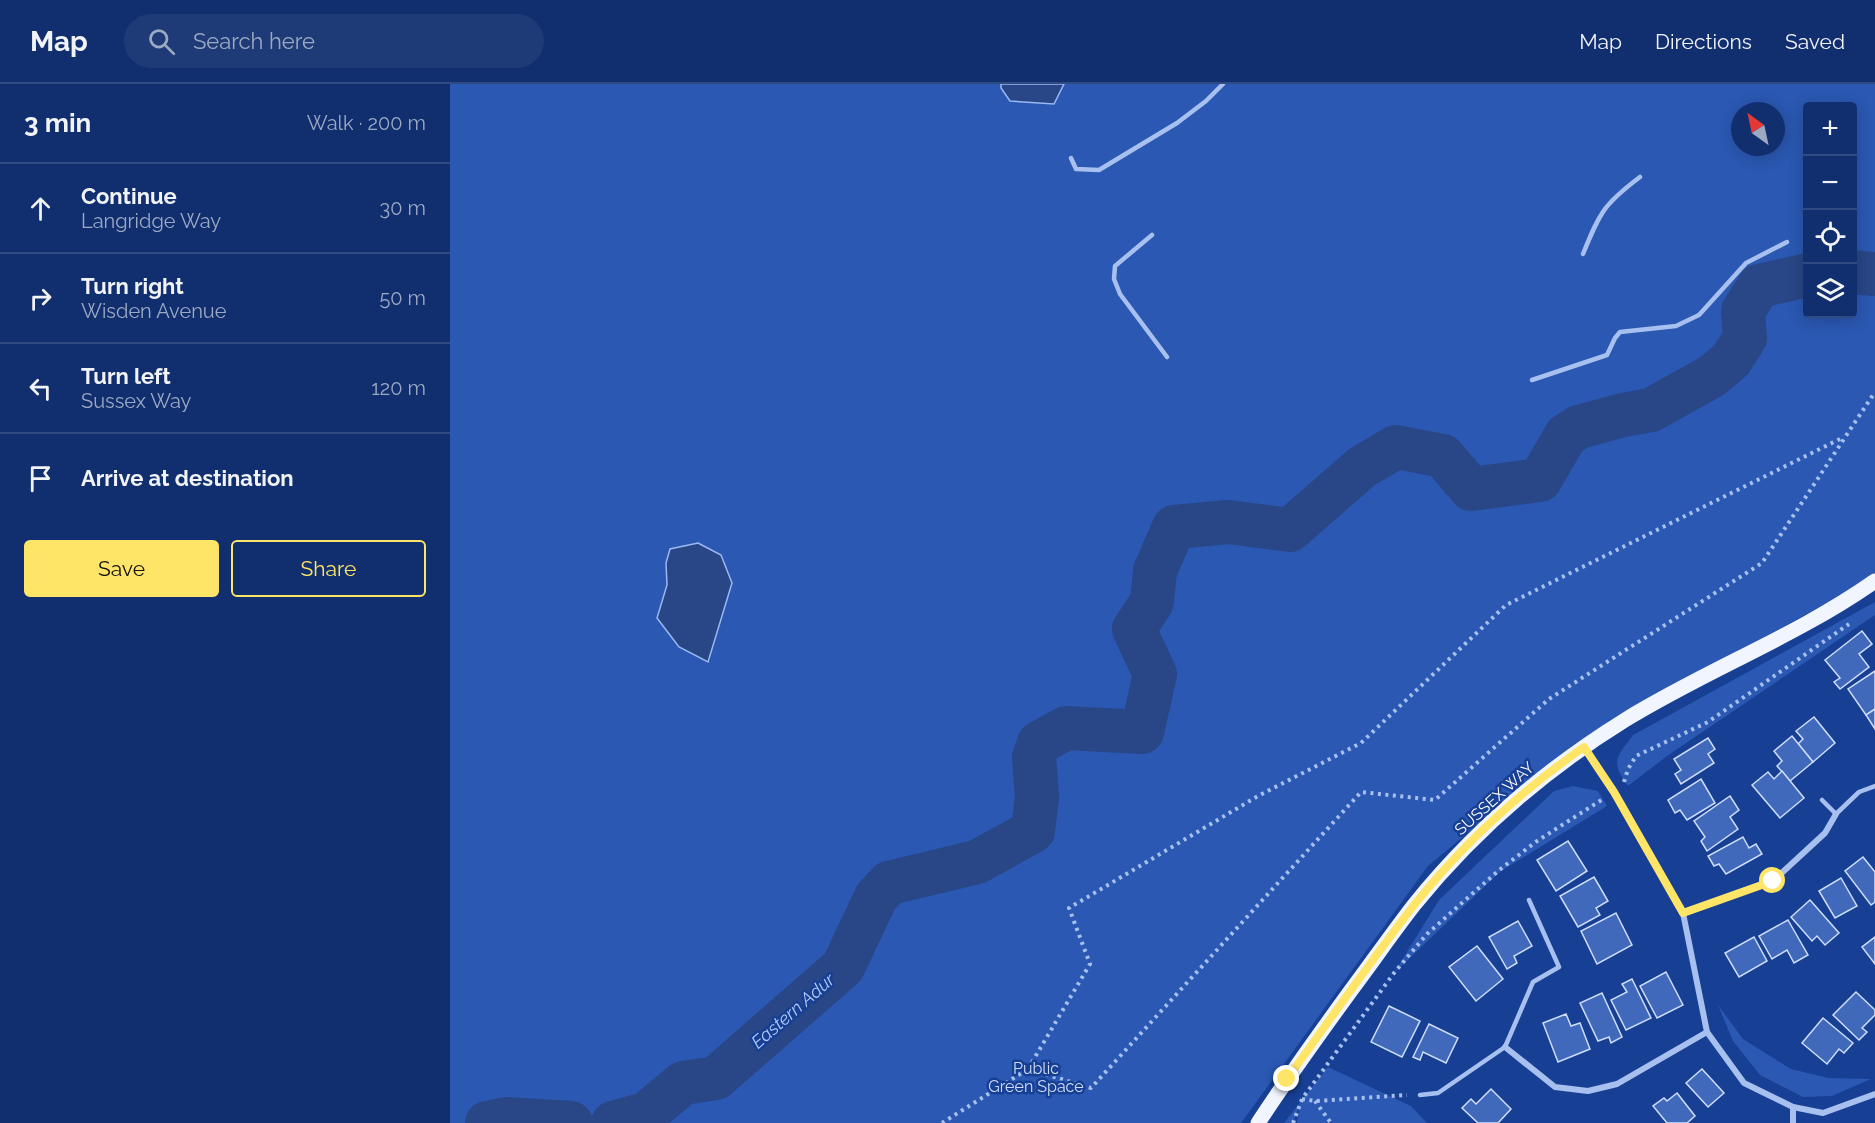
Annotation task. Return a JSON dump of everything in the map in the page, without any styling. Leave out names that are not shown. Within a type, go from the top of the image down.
[{"type":"main road","name":"SUSSEX WAY","points":[[1258,1123],[1287,1079],[1415,904],[1459,855],[1516,800],[1584,747],[1684,686],[1819,616],[1875,581]]},
{"type":"street","points":[[1584,747],[1614,792],[1683,913],[1707,1032],[1744,1083],[1793,1107],[1823,1113],[1875,1094]]},
{"type":"street","points":[[1683,913],[1773,881],[1825,833],[1836,814]]},
{"type":"street","points":[[1505,1047],[1555,1087],[1588,1091],[1617,1084],[1707,1032]]},
{"type":"street","points":[[1793,1107],[1793,1123]]},
{"type":"lane","points":[[1071,158],[1077,169],[1098,170],[1177,123],[1223,84]]},
{"type":"lane","points":[[1583,254],[1596,221],[1607,205],[1640,177]]},
{"type":"lane","points":[[1152,235],[1115,266],[1114,279],[1120,294],[1167,357]]},
{"type":"lane","points":[[1532,380],[1607,355],[1620,332],[1676,326],[1699,315],[1746,263],[1787,242]]},
{"type":"lane","points":[[1822,800],[1836,814],[1859,792],[1875,786]]},
{"type":"lane","points":[[1420,1095],[1438,1093],[1505,1047],[1533,982],[1559,967],[1528,900]]},
{"type":"path","points":[[1028,1069],[1091,1088],[1361,792],[1435,800],[1549,699],[1762,563],[1875,392]]},
{"type":"path","points":[[942,1123],[1028,1069],[1090,964],[1069,908],[1258,796],[1361,743],[1506,605],[1845,436]]},
{"type":"path","points":[[1293,1123],[1302,1099],[1394,973],[1427,934],[1537,841],[1623,787],[1628,769],[1636,756],[1708,722],[1858,618]]},
{"type":"path","points":[[1302,1099],[1315,1101],[1420,1095]]},
{"type":"path","points":[[1315,1101],[1331,1123]]},
{"type":"green space","name":"Public Green Space","points":[[450,84],[1875,84],[1875,574],[1558,758],[1428,866],[1241,1123],[450,1123]]},
{"type":"green space","points":[[1875,602],[1875,615],[1667,756],[1628,786],[1622,778],[1617,760],[1633,735]]},
{"type":"green space","points":[[1573,786],[1598,791],[1607,806],[1501,871],[1394,973],[1439,900],[1554,791]]},
{"type":"green space","points":[[1718,1005],[1743,1039],[1791,1069],[1828,1078],[1871,1079],[1832,1096],[1803,1097],[1760,1075],[1733,1041]]},
{"type":"green space","points":[[1328,1067],[1411,1106],[1427,1123],[1297,1123],[1300,1105],[1293,1123],[1284,1123]]},
{"type":"shaded area","points":[[1001,84],[1064,84],[1054,104],[1010,101],[1001,88]]},
{"type":"shaded area","points":[[698,543],[721,555],[732,583],[708,662],[679,647],[657,618],[667,585],[666,563],[670,549]]},
{"type":"building","points":[[1862,631],[1872,644],[1859,654],[1869,667],[1840,689],[1834,682],[1840,678],[1825,660]]},
{"type":"building","points":[[1875,671],[1875,709],[1866,715],[1848,689]]},
{"type":"building","points":[[1875,709],[1875,729],[1866,715]]},
{"type":"building","points":[[1814,717],[1835,743],[1813,762],[1798,744],[1803,739],[1796,731]]},
{"type":"building","points":[[1792,736],[1813,762],[1790,781],[1777,766],[1782,761],[1774,751]]},
{"type":"building","points":[[1708,738],[1715,749],[1708,754],[1714,763],[1681,784],[1675,774],[1681,770],[1674,759]]},
{"type":"building","points":[[1782,771],[1804,798],[1780,818],[1752,785],[1768,772],[1774,779]]},
{"type":"building","points":[[1701,779],[1715,803],[1687,820],[1680,810],[1675,813],[1668,800]]},
{"type":"building","points":[[1730,796],[1739,810],[1730,817],[1738,829],[1707,851],[1701,841],[1705,837],[1694,821]]},
{"type":"building","points":[[1743,837],[1749,848],[1756,844],[1762,854],[1726,874],[1719,864],[1714,866],[1708,856]]},
{"type":"building","points":[[1568,841],[1587,871],[1556,891],[1537,860]]},
{"type":"building","points":[[1863,857],[1875,872],[1875,902],[1871,905],[1845,871]]},
{"type":"building","points":[[1594,877],[1608,901],[1596,908],[1600,915],[1578,927],[1560,896]]},
{"type":"building","points":[[1841,878],[1857,906],[1835,918],[1819,891]]},
{"type":"building","points":[[1810,900],[1839,933],[1825,945],[1817,936],[1812,941],[1791,917]]},
{"type":"building","points":[[1616,913],[1632,945],[1597,964],[1581,931]]},
{"type":"building","points":[[1788,920],[1808,955],[1794,963],[1787,950],[1772,959],[1759,936]]},
{"type":"building","points":[[1518,921],[1532,946],[1514,956],[1517,963],[1507,969],[1489,937]]},
{"type":"building","points":[[1754,937],[1767,961],[1739,977],[1725,953]]},
{"type":"building","points":[[1875,937],[1875,964],[1862,947]]},
{"type":"building","points":[[1477,946],[1503,979],[1476,1001],[1449,967]]},
{"type":"building","points":[[1666,972],[1683,1005],[1657,1018],[1640,986]]},
{"type":"building","points":[[1632,979],[1651,1018],[1626,1030],[1611,1000],[1627,992],[1622,984]]},
{"type":"building","points":[[1856,992],[1875,1010],[1875,1015],[1862,1028],[1867,1032],[1859,1040],[1833,1015]]},
{"type":"building","points":[[1602,993],[1622,1037],[1611,1043],[1609,1037],[1598,1041],[1580,1003]]},
{"type":"building","points":[[1389,1006],[1420,1021],[1402,1057],[1371,1042]]},
{"type":"building","points":[[1566,1014],[1571,1026],[1580,1023],[1590,1049],[1558,1062],[1543,1023]]},
{"type":"building","points":[[1823,1018],[1853,1043],[1844,1053],[1839,1049],[1827,1064],[1802,1043]]},
{"type":"building","points":[[1429,1024],[1458,1038],[1446,1063],[1423,1052],[1420,1060],[1413,1057]]},
{"type":"building","points":[[1702,1069],[1724,1093],[1708,1107],[1686,1083]]},
{"type":"building","points":[[1491,1089],[1511,1109],[1498,1123],[1478,1123],[1462,1108],[1471,1099],[1476,1104]]},
{"type":"building","points":[[1677,1093],[1695,1116],[1687,1123],[1667,1123],[1653,1106],[1664,1098],[1667,1101]]},
{"type":"waterway","name":"Eastern Adur","points":[[1857,272],[1875,274]]},
{"type":"waterway","name":"Eastern Adur","points":[[613,1123],[646,1114],[683,1083],[716,1078],[843,967],[876,897],[889,883],[977,862],[1033,831],[1037,797],[1034,757],[1039,743],[1066,728],[1142,732],[1155,674],[1134,629],[1152,602],[1155,571],[1174,527],[1228,522],[1290,530],[1362,467],[1396,447],[1443,456],[1471,489],[1540,480],[1566,435],[1579,427],[1651,410],[1712,376],[1731,360],[1745,338],[1743,311],[1759,286],[1803,276]]},
{"type":"waterway","name":"Eastern Adur","points":[[487,1123],[506,1119],[571,1123]]},
{"type":"route","points":[[1287,1079],[1415,904],[1459,855],[1516,800],[1584,747],[1614,792],[1683,913],[1773,881]]}]
